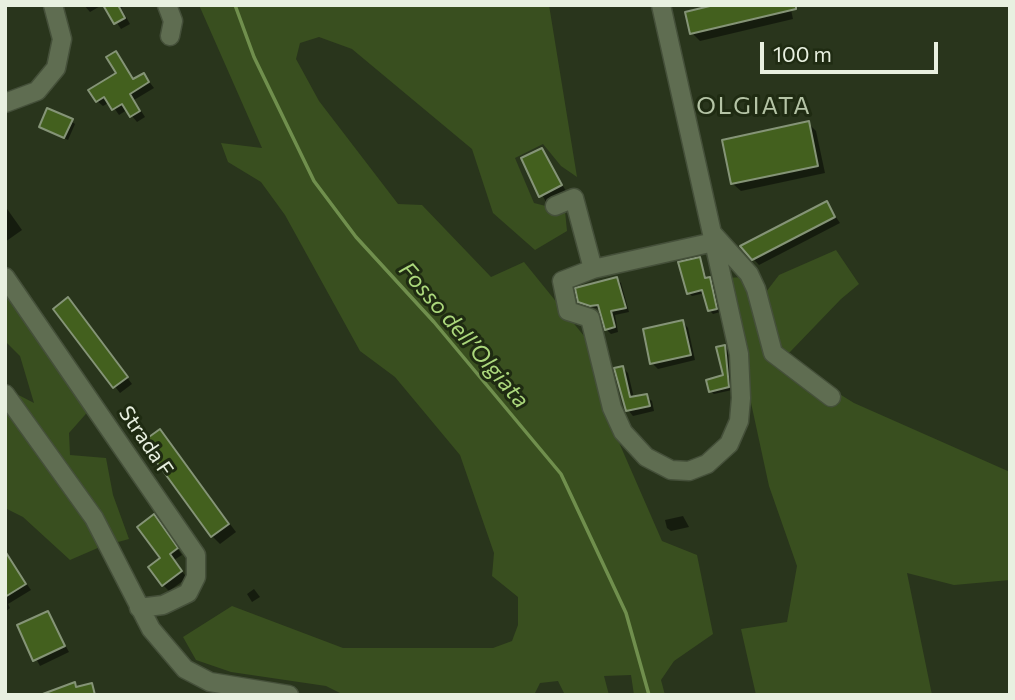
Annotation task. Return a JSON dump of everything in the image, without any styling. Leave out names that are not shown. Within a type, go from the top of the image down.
[{"type":"street","points":[[5,103],[37,91],[56,68],[62,39],[52,5]]},
{"type":"street","points":[[167,5],[173,22],[170,36]]},
{"type":"street","points":[[661,5],[713,236],[739,354],[741,398],[738,422],[729,444],[707,464],[689,471],[671,470],[646,457],[622,432],[612,408],[590,318],[568,311],[562,281],[593,269],[713,236]]},
{"type":"street","points":[[555,206],[574,198],[593,269]]},
{"type":"street","points":[[713,236],[749,274],[756,289],[773,353],[831,397]]},
{"type":"street","name":"Strada F","points":[[5,277],[196,555],[197,573],[188,593],[163,605],[139,608]]},
{"type":"street","points":[[5,394],[88,508],[156,637],[185,669],[197,687],[289,695]]},
{"type":"green space","points":[[199,5],[549,5],[577,177],[561,166],[543,144],[515,158],[534,203],[565,211],[567,231],[535,250],[493,213],[472,149],[352,49],[319,37],[300,43],[296,59],[319,101],[398,204],[422,205],[491,277],[524,262],[584,336],[614,431],[662,541],[697,555],[713,634],[674,661],[661,680],[665,695],[634,695],[631,675],[604,676],[609,695],[565,695],[558,681],[540,683],[534,695],[344,695],[326,686],[231,672],[196,660],[183,637],[232,606],[343,648],[493,648],[512,641],[518,625],[518,597],[492,576],[494,553],[460,455],[395,377],[360,351],[285,215],[261,182],[228,162],[221,143],[262,148]]},
{"type":"green space","points":[[836,250],[859,284],[790,352],[781,354],[783,359],[854,403],[1010,472],[1010,580],[954,585],[907,573],[932,695],[756,695],[741,629],[787,622],[797,566],[769,486],[724,278],[746,277],[768,327],[766,292],[779,275]]},
{"type":"green space","points":[[17,292],[92,407],[69,433],[70,455],[106,458],[113,495],[129,539],[100,547],[70,560],[23,517],[5,508],[5,388],[34,403],[20,356],[5,341],[5,301]]},
{"type":"building","points":[[103,5],[118,5],[125,18],[114,24]]},
{"type":"building","points":[[714,5],[796,5],[796,9],[690,34],[685,12]]},
{"type":"building","points":[[116,51],[133,79],[144,73],[149,82],[130,94],[140,111],[130,117],[122,104],[112,110],[104,97],[96,102],[88,90],[116,73],[106,57]]},
{"type":"building","points":[[47,108],[73,119],[64,138],[39,127]]},
{"type":"building","points":[[809,121],[818,166],[731,184],[722,140]]},
{"type":"building","points":[[542,148],[562,185],[539,197],[521,158]]},
{"type":"building","points":[[827,201],[835,217],[752,260],[740,246]]},
{"type":"building","points":[[700,257],[705,278],[710,277],[717,309],[708,311],[702,290],[687,294],[678,262]]},
{"type":"building","points":[[617,277],[626,308],[611,311],[615,327],[605,330],[598,305],[590,306],[578,302],[575,288]]},
{"type":"building","points":[[68,297],[128,377],[113,388],[53,309]]},
{"type":"building","points":[[683,320],[691,355],[650,364],[643,329]]},
{"type":"building","points":[[725,345],[729,387],[709,392],[706,380],[723,375],[716,347]]},
{"type":"building","points":[[623,366],[630,397],[647,394],[650,406],[626,411],[614,368]]},
{"type":"building","points":[[160,429],[229,524],[211,537],[142,442]]},
{"type":"building","points":[[154,514],[178,548],[170,554],[182,571],[162,586],[148,567],[160,558],[137,527]]},
{"type":"building","points":[[5,551],[26,584],[5,597]]},
{"type":"building","points":[[48,611],[65,646],[33,661],[17,625]]},
{"type":"building","points":[[75,682],[76,687],[92,683],[95,695],[40,695]]},
{"type":"waterway","name":"Fosso dell’Olgiata","points":[[235,5],[254,57],[314,181],[356,237],[434,322],[561,474],[626,613],[649,695]]},
{"type":"district","name":"OLGIATA","points":[[754,106]]}]
